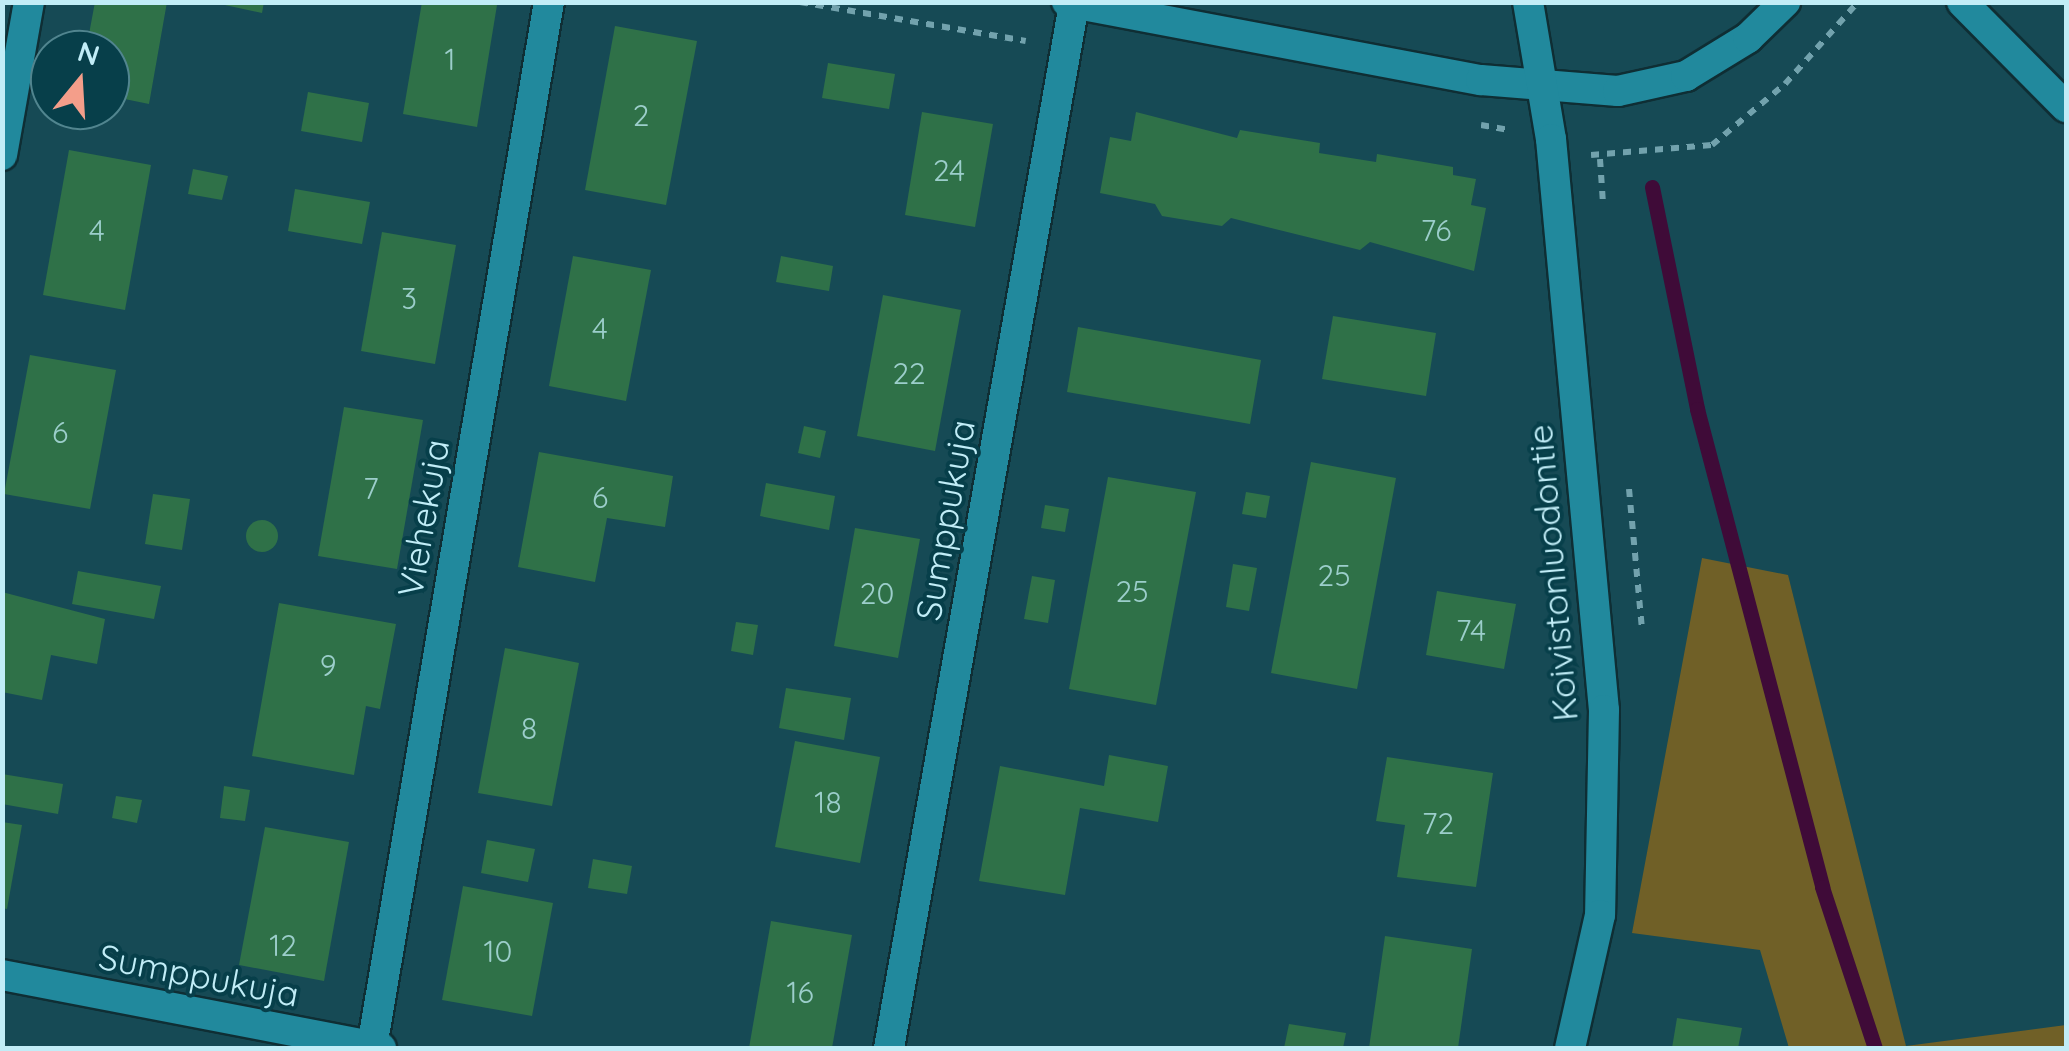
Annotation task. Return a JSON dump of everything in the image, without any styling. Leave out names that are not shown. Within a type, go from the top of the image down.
[{"type":"street","points":[[2,154],[28,2]]},
{"type":"street","name":"Viehekuja","points":[[376,1048],[549,2]]},
{"type":"street","points":[[1066,2],[1545,88],[1618,91],[1686,76],[1748,38],[1785,2]]},
{"type":"street","name":"Koivistonluodontie","points":[[1528,2],[1545,88],[1604,710],[1600,915],[1570,1048]]},
{"type":"street","points":[[1962,2],[2066,107]]},
{"type":"street","name":"Sumppukuja","points":[[889,1048],[1074,4]]},
{"type":"street","name":"Sumppukuja","points":[[2,975],[376,1048]]},
{"type":"shaded area","points":[[1702,558],[1788,575],[1906,1046],[2066,1025],[2066,1048],[1789,1048],[1760,950],[1632,933]]},
{"type":"building","points":[[95,2],[167,2],[149,104],[130,100],[130,30],[90,30]]},
{"type":"building","points":[[211,2],[264,2],[262,13]]},
{"type":"building","points":[[422,2],[497,5],[477,127],[403,114]]},
{"type":"building","points":[[615,26],[697,41],[666,205],[585,190]]},
{"type":"building","points":[[828,63],[895,74],[889,109],[822,98]]},
{"type":"building","points":[[308,92],[369,103],[362,142],[301,131]]},
{"type":"building","points":[[922,112],[993,124],[975,227],[905,215]]},
{"type":"building","points":[[1136,112],[1237,138],[1240,130],[1320,143],[1319,153],[1376,162],[1377,154],[1453,167],[1453,175],[1476,179],[1471,205],[1486,208],[1474,271],[1370,242],[1360,250],[1231,218],[1222,226],[1162,216],[1155,204],[1100,193],[1110,137],[1131,141]]},
{"type":"building","points":[[69,150],[151,165],[125,310],[43,295]]},
{"type":"building","points":[[193,169],[228,176],[222,200],[188,194]]},
{"type":"building","points":[[295,189],[370,202],[362,244],[288,231]]},
{"type":"building","points":[[382,232],[456,245],[435,364],[361,351]]},
{"type":"building","points":[[573,256],[651,270],[626,401],[549,386]]},
{"type":"building","points":[[781,256],[833,266],[829,291],[776,282]]},
{"type":"building","points":[[883,295],[961,310],[935,451],[857,436]]},
{"type":"building","points":[[1333,316],[1436,333],[1426,396],[1322,379]]},
{"type":"building","points":[[1078,327],[1261,360],[1250,424],[1067,392]]},
{"type":"building","points":[[30,355],[116,370],[90,509],[4,494]]},
{"type":"building","points":[[344,407],[423,420],[397,569],[318,556]]},
{"type":"building","points":[[804,426],[826,431],[820,458],[798,453]]},
{"type":"building","points":[[539,452],[673,476],[665,527],[607,518],[595,582],[518,567]]},
{"type":"building","points":[[1311,462],[1396,478],[1357,689],[1271,673]]},
{"type":"building","points":[[1108,477],[1196,492],[1156,705],[1069,689]]},
{"type":"building","points":[[766,483],[835,496],[829,530],[760,516]]},
{"type":"building","points":[[1246,492],[1270,496],[1266,518],[1242,514]]},
{"type":"building","points":[[153,494],[190,499],[182,550],[145,544]]},
{"type":"building","points":[[1045,505],[1069,509],[1065,532],[1041,528]]},
{"type":"building","points":[[262,520],[273,525],[278,536],[273,547],[262,552],[251,547],[246,536],[251,525]]},
{"type":"building","points":[[855,528],[920,539],[898,658],[834,646]]},
{"type":"building","points":[[1233,564],[1257,568],[1249,611],[1226,607]]},
{"type":"building","points":[[78,571],[161,586],[154,619],[72,604]]},
{"type":"building","points":[[1032,576],[1055,580],[1048,623],[1024,619]]},
{"type":"building","points":[[1437,591],[1516,604],[1504,669],[1426,655]]},
{"type":"building","points":[[2,592],[105,619],[97,664],[51,655],[42,700],[2,692]]},
{"type":"building","points":[[279,603],[396,624],[380,709],[366,706],[354,775],[252,756]]},
{"type":"building","points":[[736,622],[758,625],[753,655],[731,651]]},
{"type":"building","points":[[505,648],[579,663],[552,806],[478,793]]},
{"type":"building","points":[[786,688],[851,698],[844,740],[779,728]]},
{"type":"building","points":[[795,741],[880,757],[860,863],[775,847]]},
{"type":"building","points":[[1109,755],[1168,766],[1158,822],[1080,808],[1065,895],[979,881],[1000,766],[1104,786]]},
{"type":"building","points":[[1387,757],[1493,773],[1476,887],[1397,877],[1405,825],[1376,821]]},
{"type":"building","points":[[2,774],[63,784],[58,814],[2,804]]},
{"type":"building","points":[[224,786],[250,790],[245,821],[220,818]]},
{"type":"building","points":[[116,796],[142,800],[137,823],[112,818]]},
{"type":"building","points":[[2,822],[22,825],[7,909],[2,908]]},
{"type":"building","points":[[265,827],[349,842],[324,981],[239,965]]},
{"type":"building","points":[[487,840],[535,849],[528,882],[481,873]]},
{"type":"building","points":[[593,859],[632,866],[627,894],[588,888]]},
{"type":"building","points":[[463,886],[553,903],[532,1016],[442,1000]]},
{"type":"building","points":[[771,921],[852,935],[832,1048],[749,1048]]},
{"type":"building","points":[[1385,936],[1472,949],[1458,1048],[1369,1048]]},
{"type":"building","points":[[1677,1018],[1742,1028],[1738,1048],[1672,1048]]},
{"type":"building","points":[[1289,1024],[1346,1033],[1343,1048],[1284,1048]]},
{"type":"waterway","points":[[1652,187],[1697,409],[1822,887],[1875,1048]]}]
